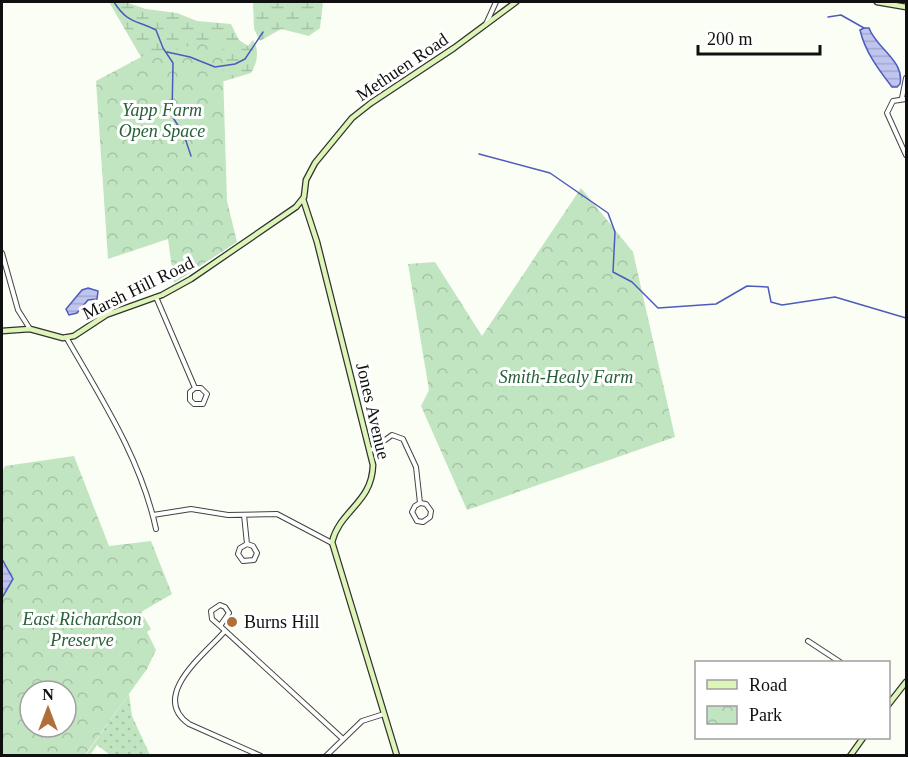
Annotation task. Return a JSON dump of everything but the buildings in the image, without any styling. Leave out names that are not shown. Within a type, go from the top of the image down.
[{"type":"street","points":[[486,24],[496,2]]},
{"type":"street","name":"Methuen Road","points":[[303,199],[306,180],[315,164],[352,118],[378,97],[516,2]]},
{"type":"street","points":[[877,2],[906,7]]},
{"type":"street","points":[[906,78],[904,99],[892,102],[887,113],[906,155]]},
{"type":"street","name":"Marsh Hill Road","points":[[2,331],[30,328],[47,335],[74,336],[114,311],[156,297],[224,258],[297,207],[303,199]]},
{"type":"street","name":"Jones Avenue","points":[[303,199],[317,242],[373,465],[370,486],[358,504],[335,530],[332,543]]},
{"type":"street","points":[[2,253],[18,310],[30,328]]},
{"type":"street","points":[[156,297],[195,388]]},
{"type":"street","points":[[66,337],[117,426],[143,484],[156,529]]},
{"type":"street","points":[[195,388],[205,391],[207,397],[203,404],[194,404],[190,400],[190,392],[195,388]]},
{"type":"street","points":[[370,451],[392,435],[403,439],[416,467],[420,503]]},
{"type":"street","points":[[420,503],[428,506],[431,511],[429,519],[423,522],[414,519],[412,513],[415,506],[420,503]]},
{"type":"street","points":[[153,515],[190,509],[221,515],[281,515],[332,543],[397,756]]},
{"type":"street","points":[[244,515],[247,544]]},
{"type":"street","points":[[247,544],[253,546],[257,551],[256,557],[249,563],[243,561],[238,554],[240,548],[247,544]]},
{"type":"street","points":[[220,626],[229,613],[225,607],[220,605],[213,608],[211,615],[220,626],[343,739]]},
{"type":"street","points":[[225,631],[180,682],[175,693],[175,705],[180,716],[189,724],[261,756]]},
{"type":"street","points":[[808,641],[837,661]]},
{"type":"street","points":[[890,702],[906,682]]},
{"type":"street","points":[[326,756],[362,721],[384,714]]},
{"type":"street","points":[[850,756],[862,739]]},
{"type":"green space","points":[[109,2],[125,2],[146,9],[177,13],[197,21],[231,24],[239,40],[248,46],[253,40],[255,44],[257,57],[253,69],[251,73],[218,83],[145,64]]},
{"type":"green space","points":[[253,2],[323,2],[320,28],[309,36],[281,29],[260,41],[254,29]]},
{"type":"green space","name":"Yapp Farm Open Space","points":[[222,39],[227,201],[237,242],[174,283],[168,239],[108,259],[96,81],[143,56]]},
{"type":"green space","name":"Smith-Healy Farm","points":[[581,188],[633,252],[675,437],[467,510],[421,406],[429,390],[408,264],[435,262],[482,336]]},
{"type":"green space","name":"East Richardson Preserve","points":[[74,456],[109,546],[151,541],[172,594],[141,612],[151,629],[147,632],[156,650],[147,669],[85,755],[2,755],[2,472],[5,466]]},
{"type":"green space","points":[[129,694],[132,716],[150,755],[110,755],[97,745],[90,755],[85,756]]},
{"type":"water","points":[[869,28],[898,68],[900,84],[897,87],[892,87],[869,53],[860,30]]},
{"type":"water","points":[[88,288],[98,291],[97,299],[88,300],[77,313],[69,315],[66,309],[82,290]]},
{"type":"water","points":[[2,559],[13,579],[2,598]]},
{"type":"waterway","points":[[114,2],[123,14],[156,30],[163,48],[173,63],[172,116],[184,135],[191,156]]},
{"type":"waterway","points":[[828,17],[841,15],[864,28]]},
{"type":"waterway","points":[[167,52],[190,57],[215,67],[235,64],[245,59],[263,32]]},
{"type":"waterway","points":[[479,154],[550,173],[608,213],[615,232],[613,272],[632,282],[658,308],[716,304],[747,286],[768,287],[771,302],[782,305],[835,297],[906,318]]},
{"type":"place","name":"Burns Hill","points":[[232,622]]}]
